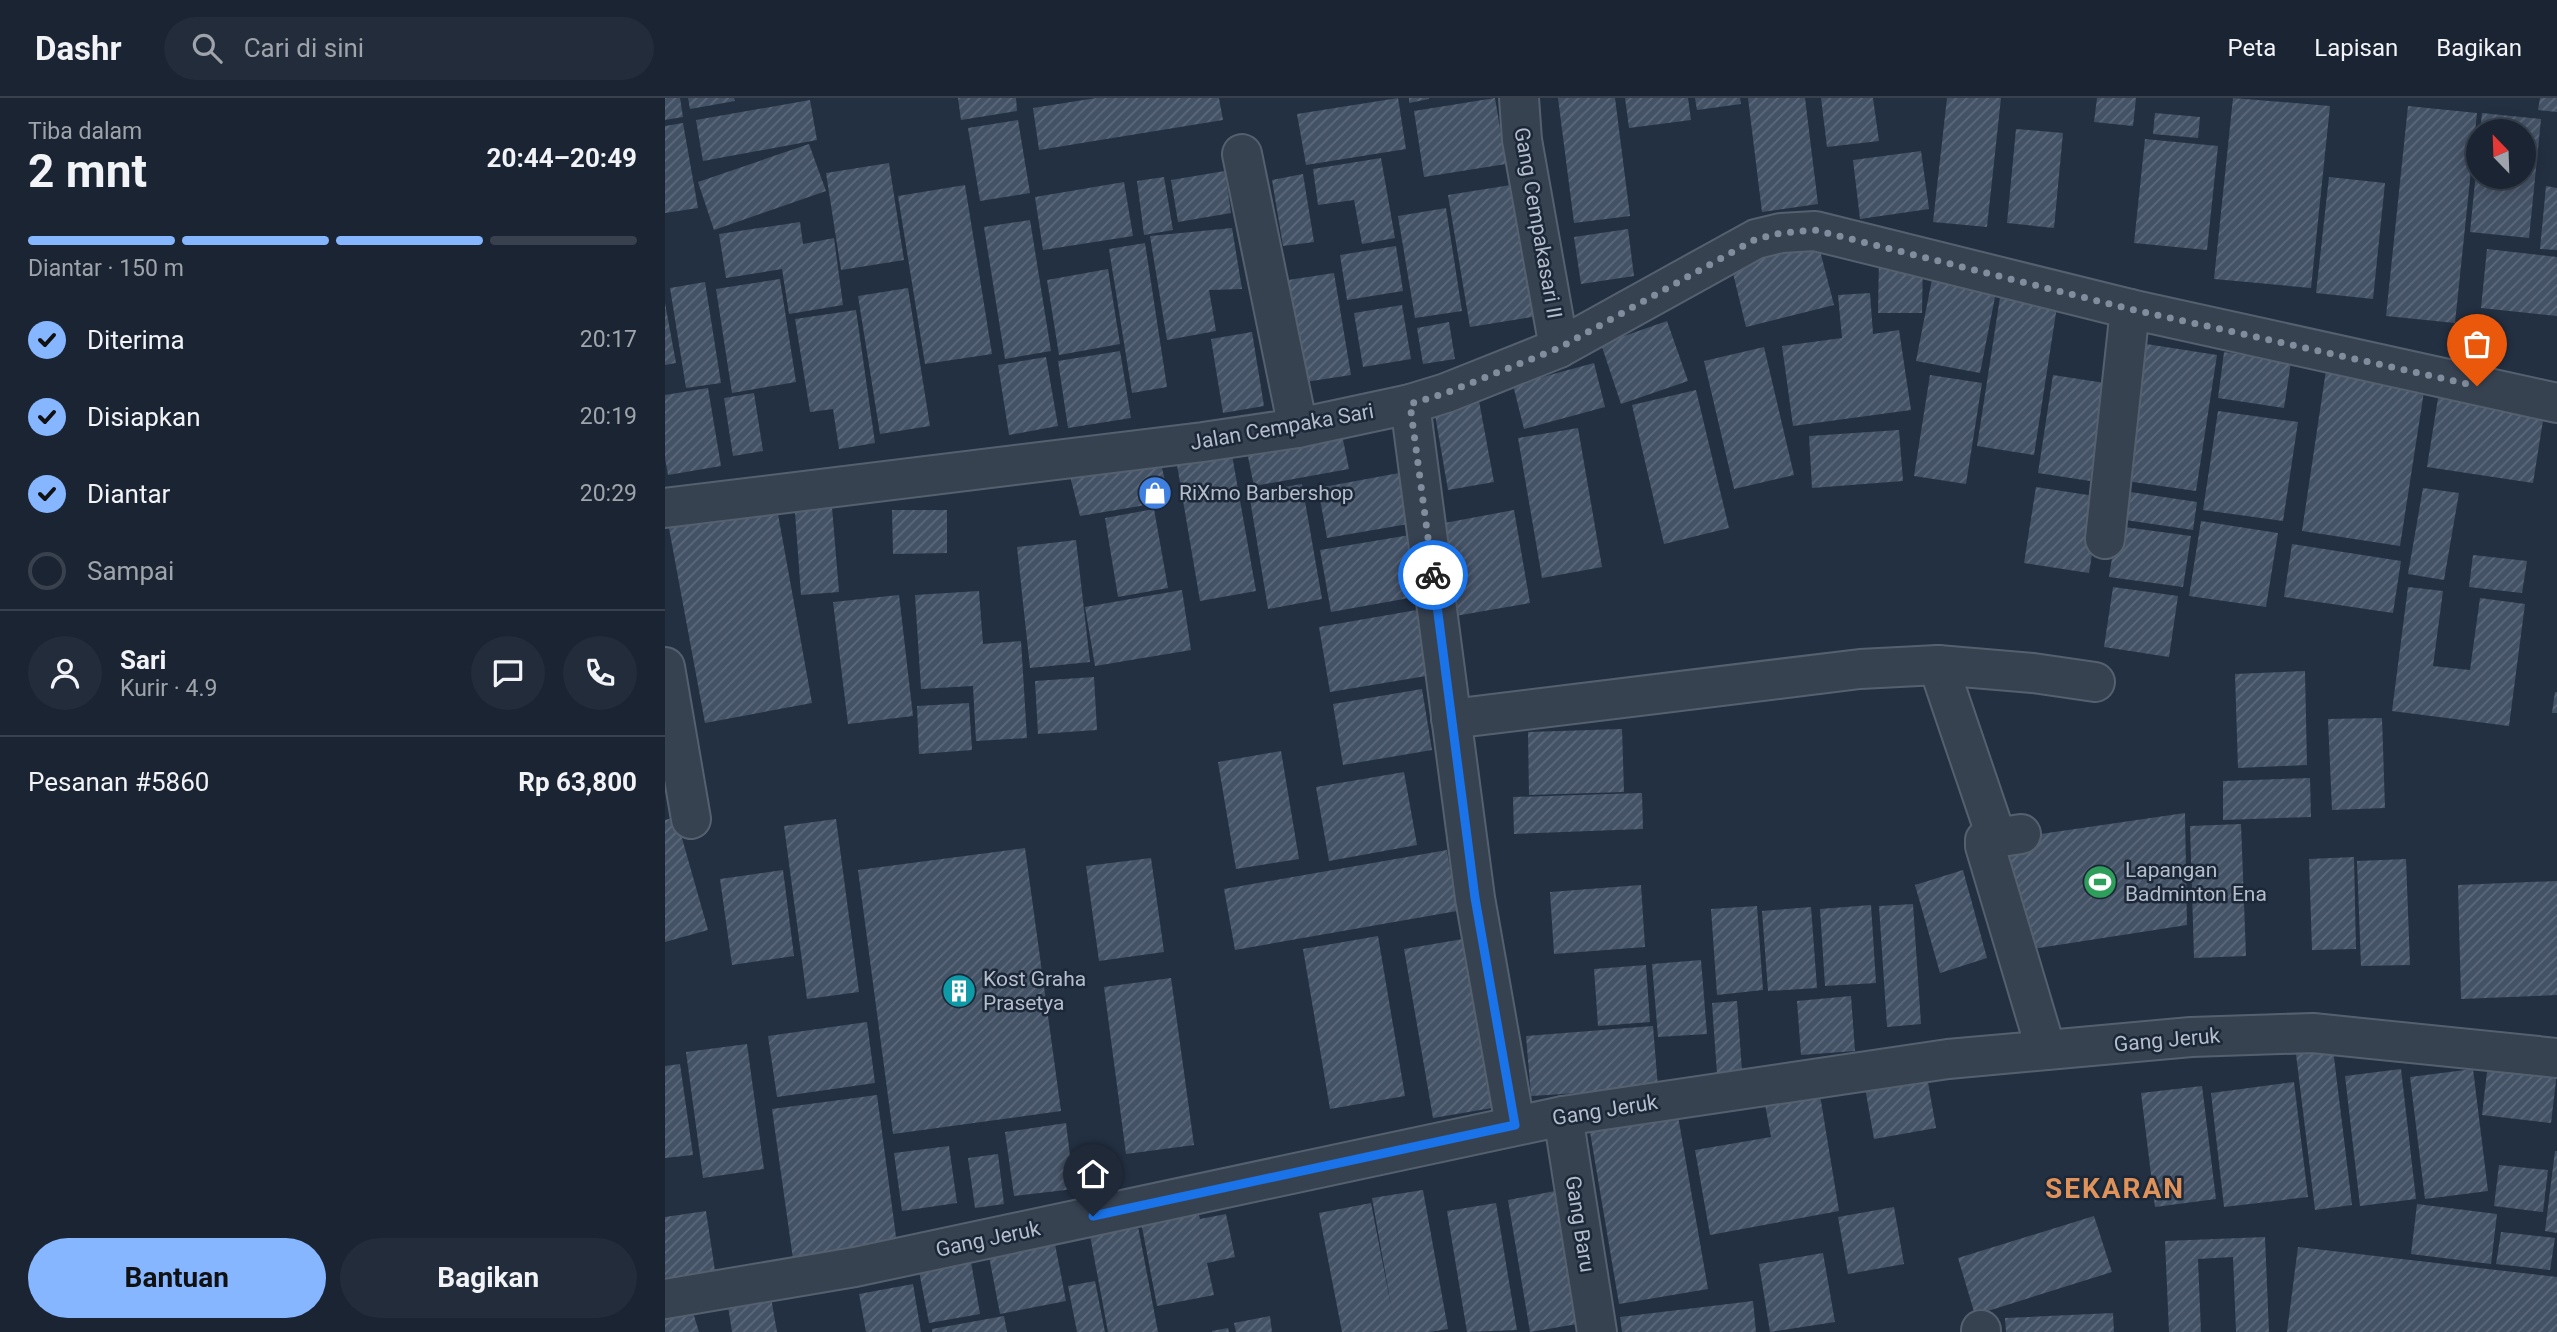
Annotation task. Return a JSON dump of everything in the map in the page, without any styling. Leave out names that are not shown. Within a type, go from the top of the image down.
[{"type":"street","name":"Gang Cempakasari II","points":[[1519,98],[1522,140],[1559,348]]},
{"type":"street","points":[[1242,154],[1298,428]]},
{"type":"street","name":"Jalan Cempaka Sari","points":[[665,508],[1203,442],[1298,428],[1410,404],[1446,393],[1559,348],[1756,239],[1781,233],[1815,230],[2130,309],[2557,403]]},
{"type":"street","points":[[2105,539],[2130,309]]},
{"type":"street","points":[[1410,404],[1475,898],[1515,1125]]},
{"type":"street","points":[[1451,719],[1860,669],[1938,665],[2033,673],[2095,682]]},
{"type":"street","points":[[1938,665],[2008,835],[1985,840],[1985,846],[2046,1050]]},
{"type":"street","points":[[665,667],[691,819]]},
{"type":"street","name":"Gang Jeruk","points":[[665,1299],[855,1267],[1563,1116],[1948,1059],[2191,1037],[2313,1033],[2557,1058]]},
{"type":"street","name":"Gang Baru","points":[[1563,1116],[1597,1332]]},
{"type":"building","points":[[665,98],[680,98],[683,117],[665,120]]},
{"type":"building","points":[[688,98],[734,98],[735,101],[690,109]]},
{"type":"building","points":[[958,98],[1016,98],[1017,111],[961,120]]},
{"type":"building","points":[[1096,98],[1219,98],[1223,120],[1039,150],[1033,108]]},
{"type":"building","points":[[1398,98],[1406,149],[1306,165],[1297,114]]},
{"type":"building","points":[[1409,98],[1429,98],[1429,99],[1409,103]]},
{"type":"building","points":[[1495,98],[1506,164],[1424,177],[1414,111]]},
{"type":"building","points":[[1558,98],[1615,98],[1630,216],[1574,223]]},
{"type":"building","points":[[1625,98],[1688,98],[1691,120],[1629,128]]},
{"type":"building","points":[[1695,98],[1740,98],[1741,104],[1697,110]]},
{"type":"building","points":[[1748,98],[1805,98],[1818,204],[1762,212]]},
{"type":"building","points":[[1821,98],[1873,98],[1879,141],[1827,147]]},
{"type":"building","points":[[1947,98],[2001,98],[1987,227],[1933,222]]},
{"type":"building","points":[[2097,98],[2136,98],[2133,126],[2094,122]]},
{"type":"building","points":[[2233,98],[2330,106],[2311,288],[2214,279]]},
{"type":"building","points":[[2540,98],[2557,98],[2557,112],[2538,110]]},
{"type":"building","points":[[810,100],[817,140],[703,161],[696,120]]},
{"type":"building","points":[[2408,106],[2477,113],[2476,119],[2466,119],[2466,189],[2469,189],[2455,323],[2386,316]]},
{"type":"building","points":[[2155,113],[2200,117],[2198,138],[2153,134]]},
{"type":"building","points":[[2482,113],[2541,119],[2536,169],[2536,119],[2481,119]]},
{"type":"building","points":[[1018,120],[1030,193],[980,201],[968,128]]},
{"type":"building","points":[[683,123],[698,208],[665,213],[665,126]]},
{"type":"building","points":[[2016,129],[2063,133],[2054,228],[2007,223]]},
{"type":"building","points":[[2145,139],[2218,146],[2207,250],[2134,243]]},
{"type":"building","points":[[809,144],[826,191],[714,230],[698,182]]},
{"type":"building","points":[[1921,151],[1929,209],[1860,219],[1853,160]]},
{"type":"building","points":[[1381,158],[1395,238],[1362,244],[1354,200],[1318,205],[1313,169]]},
{"type":"building","points":[[889,163],[904,260],[841,270],[826,173]]},
{"type":"building","points":[[1225,171],[1231,213],[1178,222],[1171,180]]},
{"type":"building","points":[[1303,174],[1314,242],[1283,246],[1272,180]]},
{"type":"building","points":[[1164,177],[1173,230],[1144,235],[1137,181]]},
{"type":"building","points":[[2329,177],[2385,183],[2373,299],[2316,293]]},
{"type":"building","points":[[1124,182],[1133,236],[1043,250],[1035,197]]},
{"type":"building","points":[[1517,184],[1538,316],[1470,327],[1448,195]]},
{"type":"building","points":[[965,185],[992,354],[925,364],[898,196]]},
{"type":"building","points":[[2546,186],[2557,188],[2557,250],[2540,249]]},
{"type":"building","points":[[2474,189],[2534,189],[2529,238],[2470,232]]},
{"type":"building","points":[[1446,208],[1462,311],[1415,318],[1398,216]]},
{"type":"building","points":[[1030,220],[1051,351],[1005,359],[984,227]]},
{"type":"building","points":[[800,222],[803,244],[834,238],[843,305],[789,314],[782,269],[726,278],[719,234]]},
{"type":"building","points":[[1232,228],[1242,289],[1209,290],[1216,331],[1167,340],[1150,236]]},
{"type":"building","points":[[1628,229],[1634,276],[1581,284],[1574,237]]},
{"type":"building","points":[[1145,243],[1167,387],[1132,393],[1109,249]]},
{"type":"building","points":[[1818,243],[1834,305],[1746,327],[1731,265]]},
{"type":"building","points":[[1396,246],[1403,291],[1347,300],[1340,255]]},
{"type":"building","points":[[2487,249],[2557,257],[2557,316],[2481,308]]},
{"type":"building","points":[[1879,258],[1923,258],[1922,313],[1878,313]]},
{"type":"building","points":[[1108,269],[1120,344],[1059,355],[1047,280]]},
{"type":"building","points":[[1334,273],[1351,375],[1305,382],[1288,280]]},
{"type":"building","points":[[1933,274],[1997,287],[1980,373],[1916,361]]},
{"type":"building","points":[[780,279],[796,382],[732,393],[716,289]]},
{"type":"building","points":[[705,282],[721,383],[686,388],[670,288]]},
{"type":"building","points":[[908,288],[930,426],[880,434],[858,296]]},
{"type":"building","points":[[2001,291],[2058,300],[2034,455],[1977,446]]},
{"type":"building","points":[[1870,293],[1873,334],[1899,330],[1911,410],[1793,426],[1782,346],[1842,338],[1838,295]]},
{"type":"building","points":[[665,303],[676,363],[665,365]]},
{"type":"building","points":[[1402,305],[1411,359],[1363,367],[1354,313]]},
{"type":"building","points":[[856,310],[875,443],[839,449],[833,409],[810,412],[795,319]]},
{"type":"building","points":[[1667,321],[1688,381],[1621,404],[1601,344]]},
{"type":"building","points":[[1449,322],[1455,359],[1423,364],[1417,328]]},
{"type":"building","points":[[1252,332],[1264,406],[1223,413],[1211,339]]},
{"type":"building","points":[[2140,343],[2217,355],[2196,491],[2119,480]]},
{"type":"building","points":[[1764,347],[1794,475],[1734,489],[1704,361]]},
{"type":"building","points":[[1120,351],[1131,418],[1068,428],[1058,361]]},
{"type":"building","points":[[2224,352],[2291,362],[2284,408],[2218,398]]},
{"type":"building","points":[[1046,357],[1058,426],[1009,435],[998,365]]},
{"type":"building","points":[[1594,363],[1605,407],[1524,429],[1513,385]]},
{"type":"building","points":[[2326,370],[2425,385],[2400,546],[2302,531]]},
{"type":"building","points":[[1930,375],[1982,383],[1966,484],[1914,476]]},
{"type":"building","points":[[2053,375],[2105,383],[2090,481],[2038,473]]},
{"type":"building","points":[[708,388],[721,466],[668,475],[665,458],[665,395]]},
{"type":"building","points":[[1696,390],[1729,528],[1664,544],[1632,405]]},
{"type":"building","points":[[2439,392],[2545,408],[2533,483],[2427,467]]},
{"type":"building","points":[[754,393],[763,451],[733,456],[724,398]]},
{"type":"building","points":[[1479,401],[1494,482],[1448,490],[1434,409]]},
{"type":"building","points":[[2218,411],[2298,422],[2283,521],[2203,510]]},
{"type":"building","points":[[1578,428],[1602,567],[1542,578],[1518,438]]},
{"type":"building","points":[[1341,430],[1349,469],[1254,486],[1246,447]]},
{"type":"building","points":[[1899,430],[1903,481],[1812,488],[1809,436]]},
{"type":"building","points":[[1232,455],[1256,591],[1200,601],[1177,465]]},
{"type":"building","points":[[1160,460],[1170,501],[1080,516],[1070,476]]},
{"type":"building","points":[[1399,473],[1408,524],[1327,538],[1318,488]]},
{"type":"building","points":[[1302,484],[1322,599],[1268,609],[1249,493]]},
{"type":"building","points":[[2036,487],[2101,497],[2089,573],[2024,563]]},
{"type":"building","points":[[2423,488],[2459,493],[2444,580],[2408,574]]},
{"type":"building","points":[[2117,490],[2197,502],[2193,530],[2112,518]]},
{"type":"building","points":[[831,495],[839,592],[801,595],[794,499]]},
{"type":"building","points":[[776,503],[812,703],[705,723],[668,523]]},
{"type":"building","points":[[1154,509],[1168,588],[1118,597],[1105,518]]},
{"type":"building","points":[[892,510],[947,510],[947,553],[893,554]]},
{"type":"building","points":[[1514,510],[1530,603],[1455,616],[1439,524]]},
{"type":"building","points":[[2201,521],[2278,533],[2266,607],[2189,596]]},
{"type":"building","points":[[2117,526],[2191,536],[2183,587],[2109,577]]},
{"type":"building","points":[[1416,534],[1426,595],[1331,612],[1320,550]]},
{"type":"building","points":[[1076,540],[1090,662],[1030,668],[1017,547]]},
{"type":"building","points":[[2292,544],[2401,561],[2393,613],[2284,597]]},
{"type":"building","points":[[2473,555],[2527,561],[2522,593],[2469,587]]},
{"type":"building","points":[[2113,587],[2178,596],[2169,657],[2104,647]]},
{"type":"building","points":[[2408,587],[2443,591],[2433,666],[2470,670],[2480,598],[2525,604],[2509,726],[2392,711]]},
{"type":"building","points":[[1182,590],[1191,650],[1095,666],[1085,607]]},
{"type":"building","points":[[979,591],[983,644],[1021,641],[1027,738],[976,741],[973,686],[921,689],[915,595]]},
{"type":"building","points":[[899,595],[913,716],[848,724],[833,602]]},
{"type":"building","points":[[1428,608],[1438,674],[1330,692],[1319,627]]},
{"type":"building","points":[[2305,671],[2307,765],[2238,768],[2235,674]]},
{"type":"building","points":[[1094,677],[1097,730],[1038,734],[1035,681]]},
{"type":"building","points":[[1422,689],[1432,750],[1343,765],[1333,704]]},
{"type":"building","points":[[2555,692],[2557,713],[2552,713]]},
{"type":"building","points":[[969,703],[972,750],[919,754],[917,706]]},
{"type":"building","points":[[2382,718],[2385,808],[2332,810],[2328,719]]},
{"type":"building","points":[[1622,729],[1624,792],[1529,795],[1528,732]]},
{"type":"building","points":[[1281,751],[1299,859],[1236,869],[1218,762]]},
{"type":"building","points":[[1404,772],[1417,845],[1329,861],[1316,787]]},
{"type":"building","points":[[2310,778],[2311,817],[2223,820],[2223,781]]},
{"type":"building","points":[[1642,793],[1643,829],[1514,834],[1513,797]]},
{"type":"building","name":"Lapangan Badminton Ena","points":[[2185,813],[2187,925],[2026,950],[2007,839]]},
{"type":"building","points":[[676,817],[708,930],[665,942],[665,820]]},
{"type":"building","points":[[836,819],[859,992],[807,999],[784,826]]},
{"type":"building","points":[[2241,824],[2246,956],[2194,958],[2190,826]]},
{"type":"building","name":"Kost Graha Prasetya","points":[[1025,848],[1061,1111],[893,1134],[858,870]]},
{"type":"building","points":[[1447,850],[1457,911],[1235,950],[1224,889]]},
{"type":"building","points":[[2354,857],[2356,949],[2312,950],[2309,859]]},
{"type":"building","points":[[1151,858],[1164,952],[1099,961],[1086,866]]},
{"type":"building","points":[[2406,859],[2410,965],[2361,966],[2357,861]]},
{"type":"building","points":[[783,870],[794,956],[732,965],[720,879]]},
{"type":"building","points":[[1963,870],[1987,958],[1940,973],[1915,885]]},
{"type":"building","points":[[2557,881],[2557,995],[2461,999],[2458,885]]},
{"type":"building","points":[[1641,885],[1645,947],[1554,954],[1550,892]]},
{"type":"building","points":[[1913,904],[1921,1024],[1887,1027],[1879,906]]},
{"type":"building","points":[[1871,905],[1876,983],[1825,986],[1820,909]]},
{"type":"building","points":[[1757,906],[1763,990],[1717,995],[1711,909]]},
{"type":"building","points":[[1811,907],[1817,988],[1768,991],[1762,911]]},
{"type":"building","points":[[1378,936],[1405,1096],[1330,1109],[1303,949]]},
{"type":"building","points":[[1469,938],[1498,1107],[1433,1118],[1404,949]]},
{"type":"building","points":[[1701,960],[1707,1034],[1658,1037],[1652,964]]},
{"type":"building","points":[[1646,965],[1650,1022],[1598,1026],[1594,969]]},
{"type":"building","points":[[1171,978],[1194,1145],[1126,1154],[1104,987]]},
{"type":"building","points":[[1851,996],[1855,1051],[1801,1055],[1797,1001]]},
{"type":"building","points":[[1737,1001],[1742,1071],[1717,1074],[1712,1003]]},
{"type":"building","points":[[867,1022],[875,1083],[777,1097],[768,1036]]},
{"type":"building","points":[[1653,1026],[1658,1088],[1531,1096],[1526,1036]]},
{"type":"building","points":[[2332,1041],[2352,1205],[2315,1210],[2295,1046]]},
{"type":"building","points":[[747,1044],[764,1169],[703,1178],[686,1052]]},
{"type":"building","points":[[2488,1063],[2557,1072],[2551,1123],[2482,1115]]},
{"type":"building","points":[[680,1064],[693,1155],[665,1158],[665,1066]]},
{"type":"building","points":[[2401,1069],[2416,1199],[2360,1206],[2345,1076]]},
{"type":"building","points":[[2473,1069],[2488,1191],[2425,1199],[2410,1077]]},
{"type":"building","points":[[1926,1071],[1936,1128],[1874,1139],[1864,1082]]},
{"type":"building","points":[[2294,1082],[2308,1197],[2224,1207],[2211,1093]]},
{"type":"building","points":[[2202,1086],[2216,1199],[2155,1207],[2141,1093]]},
{"type":"building","points":[[1819,1089],[1839,1211],[1710,1235],[1695,1150],[1771,1137],[1764,1099]]},
{"type":"building","points":[[877,1095],[897,1244],[793,1259],[772,1109]]},
{"type":"building","points":[[1678,1116],[1708,1289],[1619,1304],[1590,1132]]},
{"type":"building","points":[[1066,1123],[1074,1189],[1014,1196],[1005,1132]]},
{"type":"building","points":[[949,1146],[957,1203],[902,1211],[894,1153]]},
{"type":"building","points":[[2557,1151],[2557,1233],[2545,1231]]},
{"type":"building","points":[[998,1154],[1004,1204],[975,1208],[968,1158]]},
{"type":"building","points":[[2499,1165],[2548,1170],[2543,1212],[2494,1206]]},
{"type":"building","points":[[1423,1190],[1448,1329],[1429,1332],[1342,1332],[1319,1213],[1371,1203],[1392,1311],[1372,1198]]},
{"type":"building","points":[[1560,1190],[1583,1323],[1530,1332],[1508,1200]]},
{"type":"building","points":[[1496,1203],[1517,1330],[1467,1332],[1447,1211]]},
{"type":"building","points":[[2417,1204],[2497,1214],[2491,1264],[2411,1254]]},
{"type":"building","points":[[1894,1207],[1904,1264],[1848,1274],[1838,1217]]},
{"type":"building","points":[[706,1211],[715,1271],[665,1278],[665,1217]]},
{"type":"building","points":[[1198,1211],[1200,1219],[1226,1214],[1235,1257],[1207,1263],[1214,1295],[1157,1306],[1141,1222]]},
{"type":"building","points":[[2094,1216],[2112,1272],[1975,1315],[1958,1258]]},
{"type":"building","points":[[1137,1221],[1158,1332],[1108,1332],[1089,1230]]},
{"type":"building","points":[[2501,1232],[2555,1238],[2550,1270],[2496,1264]]},
{"type":"building","points":[[2265,1237],[2269,1332],[2236,1332],[2233,1257],[2198,1259],[2201,1332],[2169,1332],[2165,1241]]},
{"type":"building","points":[[1054,1239],[1066,1301],[1000,1314],[988,1251]]},
{"type":"building","points":[[2298,1247],[2557,1277],[2557,1332],[2287,1332]]},
{"type":"building","points":[[1823,1253],[1835,1322],[1770,1332],[1759,1264]]},
{"type":"building","points":[[970,1256],[980,1314],[929,1323],[918,1266]]},
{"type":"building","points":[[1095,1281],[1105,1332],[1077,1332],[1068,1286]]},
{"type":"building","points":[[913,1284],[921,1332],[866,1332],[859,1294]]},
{"type":"building","points":[[770,1292],[777,1332],[732,1332],[727,1300]]},
{"type":"building","points":[[688,1296],[699,1332],[665,1332],[665,1303]]},
{"type":"building","points":[[1753,1301],[1756,1332],[1622,1332],[1620,1317]]},
{"type":"building","points":[[2113,1313],[2114,1332],[2006,1332],[2005,1318]]},
{"type":"building","points":[[1004,1316],[1007,1332],[932,1332],[932,1329]]},
{"type":"building","points":[[1270,1316],[1272,1332],[1236,1332],[1234,1323]]},
{"type":"building","points":[[1228,1328],[1229,1332],[1212,1332],[1212,1331]]},
{"type":"way so far","points":[[1433,575],[1410,404],[1446,393],[1559,348],[1756,239],[1781,233],[1815,230],[2130,309],[2477,386]]},
{"type":"place","name":"RiXmo Barbershop","points":[[1155,493]]},
{"type":"place","name":"Lapangan Badminton Ena","points":[[2100,882]]},
{"type":"place","name":"Kost Graha Prasetya","points":[[959,991]]},
{"type":"district","name":"SEKARAN","points":[[2115,1188]]},
{"type":"route","points":[[1093,1216],[1515,1125],[1475,898],[1433,575]]}]
